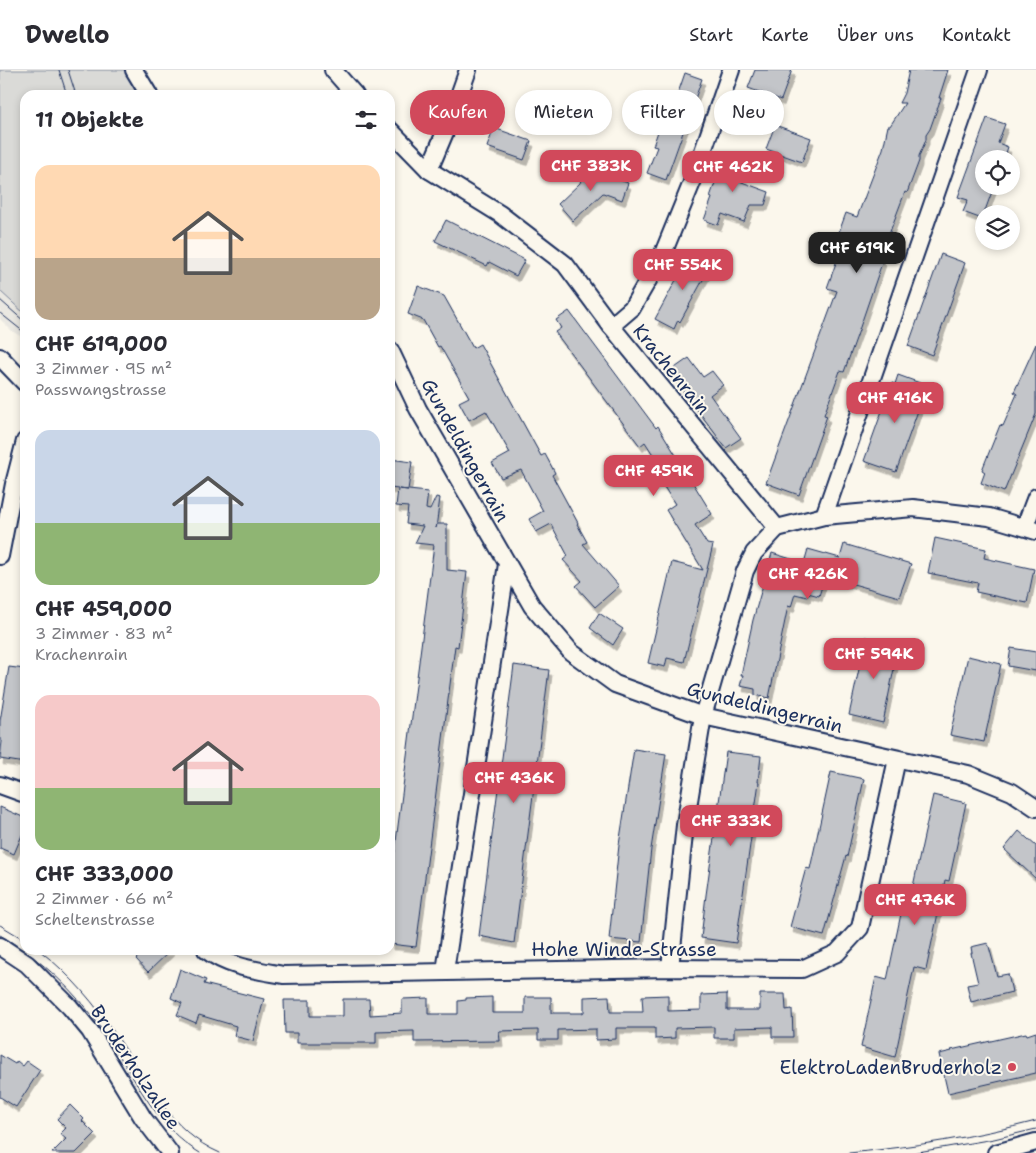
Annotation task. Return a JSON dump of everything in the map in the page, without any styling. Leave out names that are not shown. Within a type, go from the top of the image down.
[{"type":"street","points":[[134,70],[146,90]]},
{"type":"street","points":[[333,70],[351,90]]},
{"type":"street","points":[[429,170],[451,118],[468,70]]},
{"type":"street","points":[[611,326],[632,308],[662,256],[693,180],[731,70]]},
{"type":"street","points":[[824,516],[979,70]]},
{"type":"street","name":"Krachenrain","points":[[395,135],[429,170],[500,214],[564,264],[611,326],[777,528]]},
{"type":"street","points":[[0,357],[20,378]]},
{"type":"street","name":"Gundeldingerrain","points":[[395,361],[418,409],[532,606],[571,652],[615,684],[703,716],[968,774],[1012,792],[1036,808]]},
{"type":"street","points":[[0,556],[20,461]]},
{"type":"street","points":[[670,968],[685,825],[703,716],[745,571],[754,553],[777,528],[824,516],[913,508],[989,517],[1030,529],[1036,498]]},
{"type":"street","points":[[445,971],[507,564]]},
{"type":"street","name":"Hohe Winde-Strasse","points":[[212,955],[244,967],[283,974],[670,968],[802,969],[837,953],[860,928],[897,759]]},
{"type":"street","points":[[0,785],[20,792]]},
{"type":"street","name":"Bruderholzallee","points":[[0,946],[27,964],[70,1006],[90,1031],[143,1118],[170,1153]]},
{"type":"street","points":[[996,1153],[1036,1142]]},
{"type":"shaded area","points":[[0,70],[134,70],[146,90],[20,90],[20,309],[0,291]]},
{"type":"shaded area","points":[[0,291],[20,309],[20,336],[0,319]]},
{"type":"building","points":[[755,70],[792,70],[784,92],[784,90],[754,90],[748,88]]},
{"type":"building","points":[[909,70],[948,70],[939,98],[941,98],[926,135],[926,140],[907,193],[905,192],[891,229],[881,259],[883,260],[844,372],[840,371],[824,415],[827,416],[799,495],[766,483],[837,291],[827,288],[842,246],[835,243],[846,213],[857,217],[883,149],[888,126],[890,126],[905,103],[899,103],[904,93]]},
{"type":"building","points":[[685,73],[702,79],[698,90],[679,90]]},
{"type":"building","points":[[987,118],[1005,124],[998,143],[1008,147],[1007,150],[975,150]]},
{"type":"building","points":[[784,128],[811,138],[802,162],[766,149],[771,135],[784,135]]},
{"type":"building","points":[[505,132],[531,141],[524,160],[487,147],[491,135],[505,135]]},
{"type":"building","points":[[657,135],[682,135],[666,180],[647,173],[657,147],[653,146]]},
{"type":"building","points":[[975,151],[975,195],[991,195],[987,205],[975,205],[975,216],[963,212],[968,200],[958,197]]},
{"type":"building","points":[[725,154],[746,161],[739,181],[769,192],[765,205],[751,205],[744,222],[722,214],[718,225],[704,220]]},
{"type":"building","points":[[585,168],[628,183],[622,200],[603,193],[573,221],[558,204],[580,183]]},
{"type":"building","points":[[446,220],[525,260],[516,276],[489,262],[487,266],[435,241]]},
{"type":"building","points":[[690,254],[711,265],[680,322],[678,320],[674,329],[655,319]]},
{"type":"building","points":[[941,254],[965,263],[932,355],[908,346]]},
{"type":"building","points":[[418,286],[444,296],[473,348],[480,344],[541,456],[545,454],[555,473],[552,475],[587,542],[583,544],[619,586],[595,607],[576,586],[582,581],[563,560],[568,556],[551,524],[536,532],[529,519],[543,511],[521,470],[501,478],[492,463],[510,453],[486,411],[469,420],[459,402],[469,397],[440,346],[438,347],[423,320],[408,314]]},
{"type":"building","points":[[569,311],[656,428],[658,426],[712,514],[695,525],[707,544],[713,545],[684,662],[667,658],[665,667],[648,663],[672,562],[703,570],[666,510],[675,504],[659,479],[666,475],[645,442],[640,446],[555,332],[561,328],[556,320]]},
{"type":"building","points":[[1036,344],[1036,414],[1004,492],[981,483],[985,472],[982,470],[1000,425],[1003,426],[1017,394],[1014,392]]},
{"type":"building","points":[[689,358],[703,377],[712,371],[723,385],[710,395],[741,438],[726,448],[669,372]]},
{"type":"building","points":[[898,375],[920,383],[917,392],[924,394],[896,472],[864,461],[892,383],[895,384]]},
{"type":"building","points":[[395,460],[412,462],[408,490],[428,492],[426,509],[430,510],[436,497],[440,498],[436,528],[437,524],[447,524],[447,570],[467,572],[458,647],[455,646],[416,947],[395,945],[395,849],[434,545],[415,543],[423,526],[406,524],[408,507],[396,506],[398,489],[395,489]]},
{"type":"building","points":[[935,538],[986,549],[984,558],[1034,569],[1027,603],[976,592],[978,583],[928,573]]},
{"type":"building","points":[[844,544],[911,564],[899,597],[825,576],[819,596],[808,593],[807,597],[795,594],[791,607],[788,606],[769,698],[755,695],[755,689],[740,686],[753,620],[772,553],[804,563],[808,549],[840,558]]},
{"type":"building","points":[[599,613],[623,629],[613,645],[590,628]]},
{"type":"building","points":[[866,637],[899,644],[883,723],[849,715]]},
{"type":"building","points":[[1011,648],[1036,652],[1036,671],[1008,666]]},
{"type":"building","points":[[968,656],[1001,664],[984,742],[950,735]]},
{"type":"building","points":[[514,665],[549,670],[514,943],[479,936]]},
{"type":"building","points":[[9,667],[20,668],[20,762],[0,759],[2,741],[0,740],[0,721]]},
{"type":"building","points":[[634,749],[666,754],[651,849],[641,942],[609,939],[619,845]]},
{"type":"building","points":[[726,752],[761,756],[736,943],[701,938]]},
{"type":"building","points":[[831,772],[864,779],[847,857],[824,936],[790,927],[806,868],[810,869]]},
{"type":"building","points":[[933,795],[966,803],[949,881],[945,880],[926,970],[914,967],[895,1057],[861,1047],[876,977],[887,980],[906,890],[912,891]]},
{"type":"building","points":[[0,807],[20,816],[20,840],[14,854],[0,848]]},
{"type":"building","points":[[1019,831],[1036,846],[1036,879],[1004,849]]},
{"type":"building","points":[[988,943],[997,976],[1008,974],[1012,992],[971,1002],[967,985],[978,983],[971,947]]},
{"type":"building","points":[[140,955],[166,955],[148,972],[136,959]]},
{"type":"building","points":[[180,969],[206,980],[204,984],[264,999],[253,1041],[234,1036],[236,1026],[199,1015],[196,1023],[177,1015],[182,1003],[171,998]]},
{"type":"building","points":[[727,994],[727,1010],[760,1010],[760,994],[785,994],[786,1010],[792,1009],[793,1037],[772,1037],[772,1027],[734,1028],[734,1038],[714,1038],[714,1027],[675,1028],[675,1038],[655,1039],[655,1028],[616,1028],[616,1039],[596,1040],[596,1029],[558,1030],[558,1040],[538,1040],[538,1030],[499,1031],[500,1041],[414,1042],[414,1031],[376,1032],[376,1043],[297,1043],[297,1033],[285,1033],[284,1000],[310,1000],[310,1016],[343,1016],[343,999],[369,999],[370,1015],[402,1013],[402,999],[428,998],[428,1014],[458,1014],[458,1001],[466,1000],[466,998],[492,997],[492,1013],[525,1013],[525,997],[551,997],[551,1013],[582,1013],[584,1012],[584,997],[609,996],[610,1012],[643,1012],[642,996],[668,995],[668,1011],[701,1010],[701,995]]},
{"type":"building","points":[[1036,1032],[1036,1073],[948,1093],[939,1054]]},
{"type":"building","points":[[0,1055],[15,1064],[17,1061],[23,1066],[27,1061],[40,1070],[16,1107],[0,1097]]},
{"type":"building","points":[[70,1105],[95,1134],[76,1153],[52,1153],[66,1139],[60,1134],[66,1128],[57,1119]]},
{"type":"tram line","points":[[59,70],[65,90]]},
{"type":"tram line","points":[[68,70],[74,90]]},
{"type":"tram line","points":[[0,300],[20,318]]},
{"type":"tram line","points":[[0,313],[20,329]]},
{"type":"tram line","points":[[0,925],[20,937]]},
{"type":"tram line","points":[[0,935],[20,948]]},
{"type":"tram line","points":[[31,955],[58,978],[83,1005],[116,1050],[158,1115],[184,1142],[200,1153]]},
{"type":"tram line","points":[[45,955],[72,980],[100,1013],[173,1118],[202,1144],[220,1153]]},
{"type":"tram line","points":[[849,1153],[943,1141],[1036,1121]]},
{"type":"tram line","points":[[912,1153],[994,1139],[1036,1129]]},
{"type":"place","name":"ElektroLadenBruderholz","points":[[1012,1067]]}]
